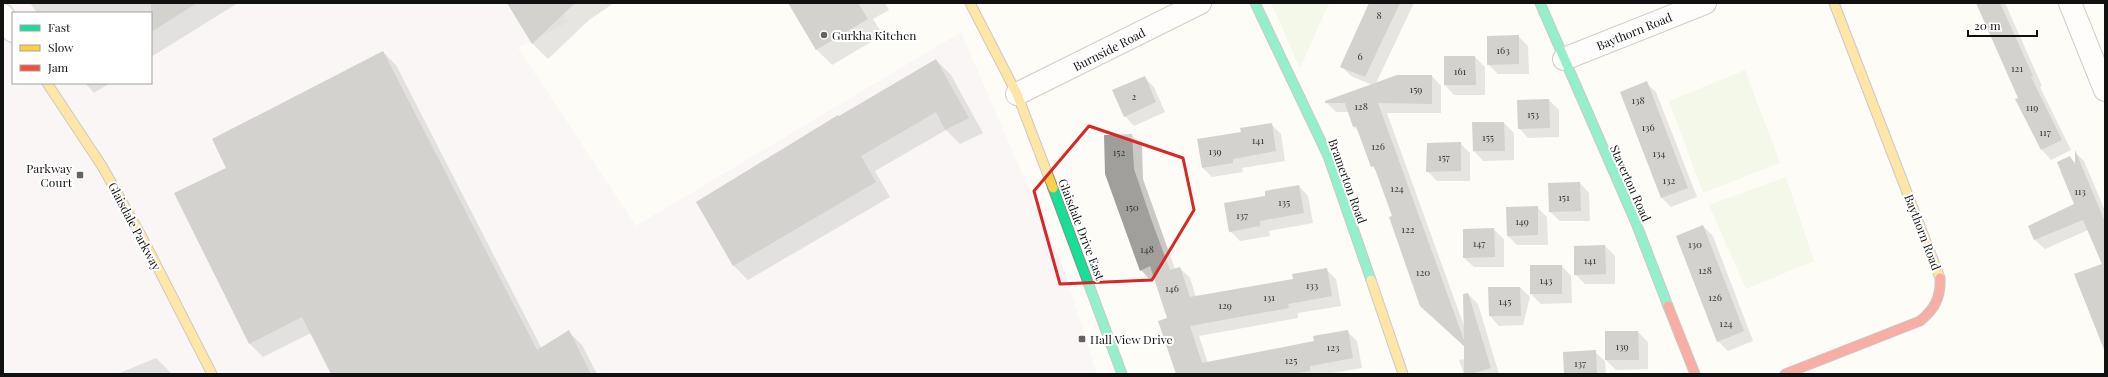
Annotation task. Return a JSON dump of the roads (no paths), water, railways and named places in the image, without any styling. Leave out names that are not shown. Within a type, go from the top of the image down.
[{"type":"street","name":"Glaisdale Drive East","points":[[970,3],[1017,94],[1079,253],[1122,374]]},
{"type":"street","name":"Burnside Road","points":[[1017,94],[1200,3]]},
{"type":"street","name":"Bramerton Road","points":[[1255,3],[1328,156],[1359,248],[1382,306],[1403,374]]},
{"type":"street","name":"Staverton Road","points":[[1540,3],[1636,223],[1695,374]]},
{"type":"street","name":"Baythorn Road","points":[[1564,59],[1704,3]]},
{"type":"street","name":"Baythorn Road","points":[[1785,374],[1920,321],[1932,311],[1941,291],[1940,275],[1834,3]]},
{"type":"street","points":[[2070,3],[2098,53],[2105,90]]},
{"type":"street","points":[[3,15],[12,29]]},
{"type":"street","name":"Glaisdale Parkway","points":[[48,84],[106,172],[146,244],[212,374]]},
{"type":"place","name":"Gurkha Kitchen","points":[[824,35]]},
{"type":"place","name":"Parkway Court","points":[[80,175]]},
{"type":"place","name":"Hall View Drive","points":[[1082,339]]}]
